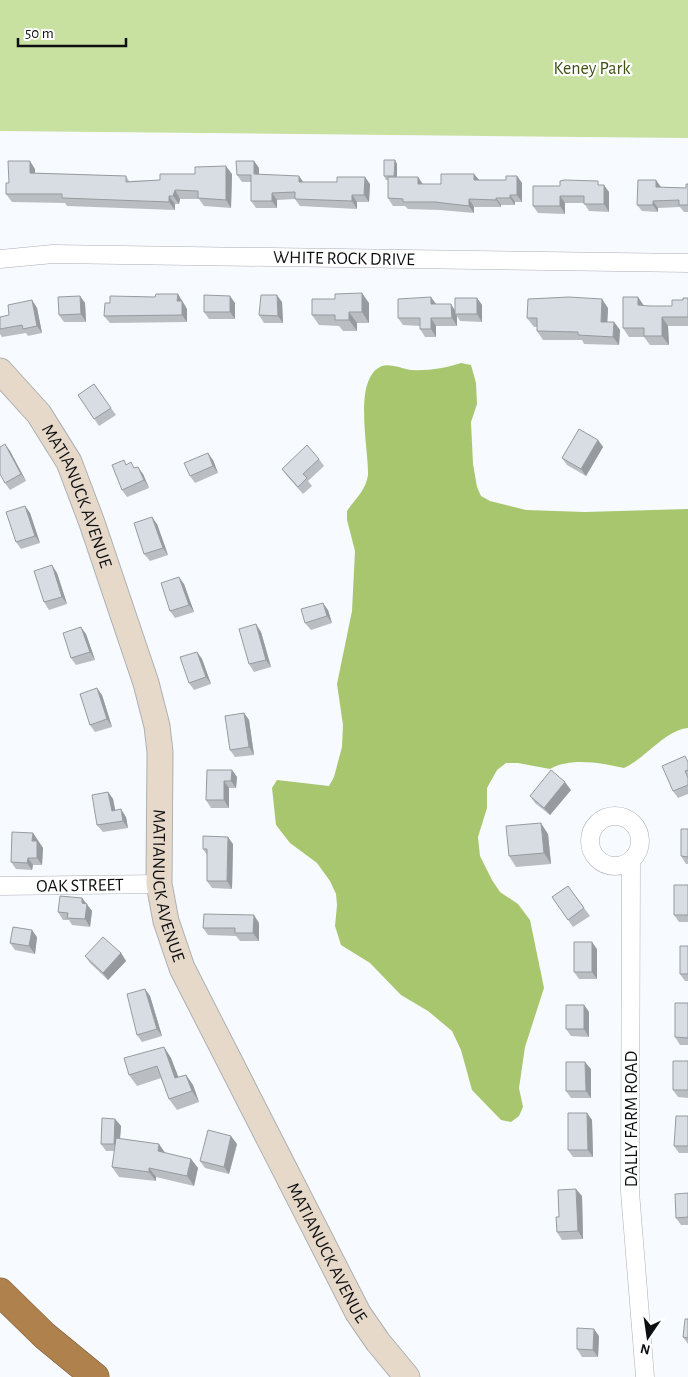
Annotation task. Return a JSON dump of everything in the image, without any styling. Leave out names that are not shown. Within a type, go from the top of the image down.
[{"type":"highway","points":[[0,1292],[45,1336],[95,1377]]},
{"type":"street","name":"WHITE ROCK DRIVE","points":[[0,259],[52,254],[688,263]]},
{"type":"street","name":"MATIANUCK AVENUE","points":[[0,371],[39,414],[69,462],[92,523],[146,683],[157,726],[160,759],[159,884],[173,943],[195,996],[358,1313],[378,1342],[407,1377]]},
{"type":"street","name":"DALLY FARM ROAD","points":[[631,860],[630,1192],[645,1377]]},
{"type":"street","name":"OAK STREET","points":[[0,886],[159,884]]},
{"type":"green space","name":"Keney Park","points":[[0,0],[688,0],[688,138],[0,131]]},
{"type":"green space","points":[[461,363],[471,365],[476,383],[477,404],[471,422],[473,464],[477,487],[481,496],[490,501],[526,510],[585,512],[688,509],[688,728],[663,739],[640,758],[624,768],[587,762],[567,763],[550,769],[518,763],[506,763],[497,770],[487,788],[487,808],[478,837],[480,856],[500,892],[518,904],[530,920],[544,988],[525,1047],[519,1088],[523,1107],[519,1116],[511,1122],[501,1120],[472,1090],[461,1050],[452,1031],[428,1011],[401,995],[370,963],[341,945],[335,926],[336,894],[330,881],[317,863],[290,843],[276,825],[272,788],[277,780],[329,786],[334,777],[342,747],[343,725],[337,684],[352,611],[355,551],[347,520],[347,511],[363,490],[368,475],[364,415],[367,384],[373,373],[382,366],[389,365],[412,370],[424,370],[443,368]]},
{"type":"building","points":[[384,160],[395,160],[394,176],[384,176]]},
{"type":"building","points":[[8,161],[30,161],[30,173],[126,176],[126,182],[160,180],[160,174],[195,174],[195,167],[226,166],[226,200],[198,198],[198,191],[175,190],[173,196],[169,196],[169,202],[62,198],[62,194],[6,194],[6,183],[9,183]]},
{"type":"building","points":[[236,161],[254,161],[254,174],[299,176],[299,182],[337,182],[337,177],[365,177],[364,195],[352,195],[352,201],[295,199],[295,192],[272,193],[272,201],[251,201],[251,175],[237,175]]},
{"type":"building","points":[[441,174],[474,174],[474,180],[506,180],[506,176],[517,176],[517,195],[510,195],[510,198],[496,198],[496,200],[469,199],[469,206],[435,202],[403,202],[403,199],[388,198],[388,177],[418,177],[418,184],[441,184]]},
{"type":"building","points":[[638,180],[656,180],[656,187],[686,188],[686,184],[688,184],[688,205],[679,205],[679,200],[653,201],[653,205],[637,205]]},
{"type":"building","points":[[560,181],[598,181],[598,185],[604,185],[604,204],[584,204],[584,196],[560,196],[560,206],[533,206],[533,186],[560,186]]},
{"type":"building","points":[[362,293],[362,312],[349,312],[349,320],[335,320],[335,315],[312,315],[312,299],[335,299],[335,294]]},
{"type":"building","points":[[156,294],[178,294],[177,301],[182,301],[182,315],[104,316],[105,303],[110,303],[110,296],[155,297]]},
{"type":"building","points":[[204,295],[230,296],[230,312],[204,312]]},
{"type":"building","points":[[261,295],[277,295],[278,316],[259,315]]},
{"type":"building","points":[[80,296],[81,314],[59,315],[58,297]]},
{"type":"building","points":[[431,297],[431,304],[451,304],[452,318],[431,318],[431,329],[420,329],[420,318],[398,318],[398,299]]},
{"type":"building","points":[[569,297],[602,299],[601,322],[614,322],[613,337],[578,335],[578,332],[537,331],[537,318],[527,318],[528,299]]},
{"type":"building","points":[[623,297],[638,297],[638,305],[650,306],[672,306],[672,300],[688,298],[688,317],[662,317],[662,336],[644,336],[644,328],[623,328]]},
{"type":"building","points":[[455,298],[477,298],[477,314],[455,314]]},
{"type":"building","points":[[32,300],[37,326],[23,329],[22,325],[0,329],[0,317],[9,315],[8,305]]},
{"type":"building","points":[[94,384],[111,408],[94,419],[78,395]]},
{"type":"building","points":[[579,429],[598,440],[581,469],[562,458]]},
{"type":"building","points":[[5,444],[21,474],[5,483],[0,474],[0,447]]},
{"type":"building","points":[[307,445],[319,459],[303,474],[307,478],[298,487],[282,469]]},
{"type":"building","points":[[208,453],[213,466],[190,476],[184,463]]},
{"type":"building","points":[[124,460],[126,465],[131,462],[134,468],[138,467],[144,480],[122,490],[112,465]]},
{"type":"building","points":[[25,506],[35,536],[16,542],[6,512]]},
{"type":"building","points":[[152,517],[163,548],[144,554],[134,523]]},
{"type":"building","points":[[52,565],[62,597],[44,602],[34,571]]},
{"type":"building","points":[[179,577],[189,605],[170,611],[161,583]]},
{"type":"building","points":[[323,603],[327,616],[305,623],[301,609]]},
{"type":"building","points":[[256,624],[266,660],[249,664],[239,629]]},
{"type":"building","points":[[81,627],[90,652],[71,658],[63,633]]},
{"type":"building","points":[[197,652],[206,677],[189,683],[180,657]]},
{"type":"building","points":[[97,688],[107,719],[90,725],[80,694]]},
{"type":"building","points":[[244,713],[249,747],[230,750],[225,716]]},
{"type":"building","points":[[685,756],[688,762],[688,770],[685,771],[688,785],[673,791],[662,766]]},
{"type":"building","points":[[207,770],[232,770],[231,781],[224,781],[224,800],[206,800]]},
{"type":"building","points":[[551,770],[565,782],[544,808],[530,796]]},
{"type":"building","points":[[108,792],[112,811],[121,809],[123,821],[97,825],[92,795]]},
{"type":"building","points":[[541,823],[544,853],[509,856],[506,826]]},
{"type":"building","points":[[681,829],[688,829],[688,857],[681,856]]},
{"type":"building","points":[[12,832],[33,833],[32,841],[37,841],[37,858],[28,858],[27,863],[11,862]]},
{"type":"building","points":[[203,836],[228,837],[227,881],[207,881],[207,849],[203,849]]},
{"type":"building","points":[[674,885],[688,885],[688,915],[674,915]]},
{"type":"building","points":[[568,886],[584,908],[568,920],[552,897]]},
{"type":"building","points":[[60,896],[82,898],[82,903],[87,904],[85,919],[67,918],[68,913],[58,912]]},
{"type":"building","points":[[204,914],[254,915],[253,933],[235,933],[235,928],[203,928]]},
{"type":"building","points":[[13,927],[32,930],[29,946],[10,943]]},
{"type":"building","points":[[103,937],[121,953],[103,973],[85,956]]},
{"type":"building","points":[[574,942],[592,942],[592,972],[574,972]]},
{"type":"building","points":[[680,946],[688,946],[688,974],[680,974]]},
{"type":"building","points":[[145,989],[157,1029],[137,1035],[127,994]]},
{"type":"building","points":[[675,1003],[688,1003],[688,1038],[675,1037]]},
{"type":"building","points":[[566,1005],[584,1005],[584,1029],[566,1029]]},
{"type":"building","points":[[164,1047],[175,1078],[186,1075],[192,1091],[169,1099],[157,1066],[129,1075],[124,1058]]},
{"type":"building","points":[[673,1061],[688,1061],[688,1090],[673,1090]]},
{"type":"building","points":[[566,1062],[585,1062],[586,1091],[566,1091]]},
{"type":"building","points":[[568,1113],[587,1113],[588,1150],[568,1150]]},
{"type":"building","points":[[676,1116],[688,1116],[688,1146],[674,1146]]},
{"type":"building","points":[[102,1118],[115,1119],[114,1144],[101,1144]]},
{"type":"building","points":[[208,1130],[231,1136],[224,1167],[200,1161]]},
{"type":"building","points":[[116,1138],[159,1144],[158,1151],[191,1159],[187,1176],[149,1168],[149,1172],[112,1167]]},
{"type":"building","points":[[576,1189],[578,1231],[557,1232],[556,1217],[559,1217],[558,1190]]},
{"type":"building","points":[[688,1193],[688,1217],[676,1218],[675,1194]]},
{"type":"building","points":[[685,1319],[688,1319],[688,1338],[683,1337]]},
{"type":"building","points":[[577,1328],[594,1329],[593,1350],[577,1349]]}]
